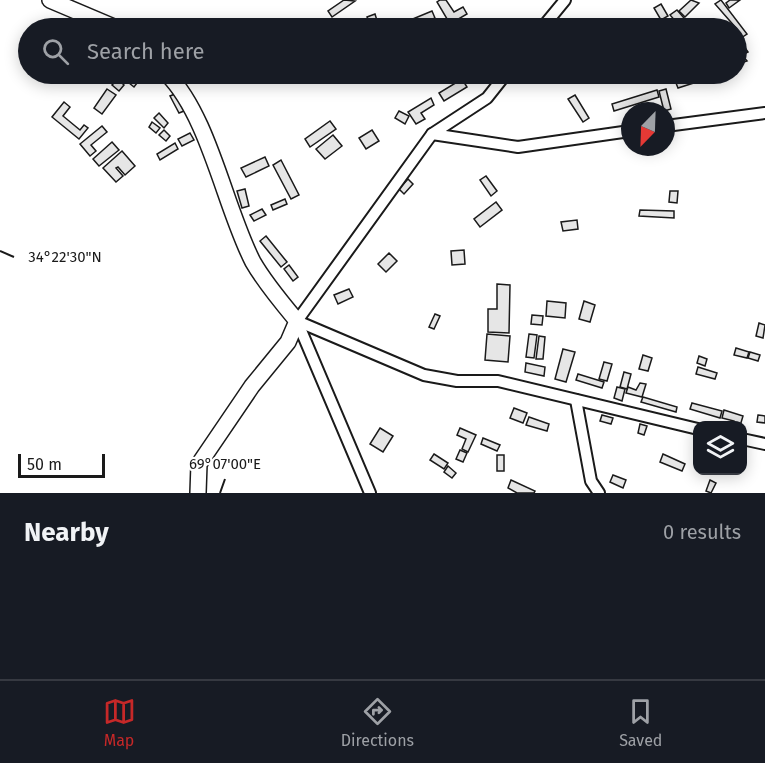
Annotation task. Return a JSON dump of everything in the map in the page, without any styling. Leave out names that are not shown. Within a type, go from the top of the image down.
[{"type":"street","points":[[50,0],[92,18]]},
{"type":"street","points":[[551,18],[566,0]]},
{"type":"street","points":[[177,84],[198,126],[253,262],[297,321],[370,493]]},
{"type":"street","points":[[198,493],[199,465],[218,440],[252,386],[288,342],[297,321],[432,134],[487,98],[498,84]]},
{"type":"street","points":[[675,125],[765,113]]},
{"type":"street","points":[[432,134],[518,147],[621,132]]},
{"type":"street","points":[[297,321],[424,375],[457,381],[498,381],[693,428]]},
{"type":"street","points":[[576,400],[591,481],[599,493]]},
{"type":"street","points":[[747,440],[765,444]]},
{"type":"building","points":[[344,0],[355,1],[332,17],[328,11]]},
{"type":"building","points":[[446,0],[454,12],[463,7],[467,14],[460,18],[446,18],[437,2]]},
{"type":"building","points":[[691,0],[699,3],[685,17],[679,11]]},
{"type":"building","points":[[721,0],[735,18],[727,18],[715,4]]},
{"type":"building","points":[[730,0],[740,0],[729,8],[726,3]]},
{"type":"building","points":[[661,4],[668,16],[660,18],[654,8]]},
{"type":"building","points":[[677,10],[684,18],[673,18],[670,15]]},
{"type":"building","points":[[432,11],[435,18],[415,18]]},
{"type":"building","points":[[123,84],[124,85],[119,91],[112,85]]},
{"type":"building","points":[[454,84],[465,84],[467,87],[444,101],[439,93]]},
{"type":"building","points":[[676,84],[690,84],[678,88]]},
{"type":"building","points":[[107,89],[116,95],[102,114],[94,108]]},
{"type":"building","points":[[666,89],[669,102],[662,102],[659,91]]},
{"type":"building","points":[[657,90],[659,97],[643,102],[621,102],[621,109],[614,111],[612,104]]},
{"type":"building","points":[[175,94],[184,111],[179,113],[170,96]]},
{"type":"building","points":[[575,95],[589,118],[583,122],[568,99]]},
{"type":"building","points":[[431,98],[434,105],[421,113],[425,119],[416,124],[408,112]]},
{"type":"building","points":[[64,102],[70,107],[63,116],[80,130],[84,125],[88,128],[79,139],[52,117]]},
{"type":"building","points":[[399,111],[409,116],[405,124],[395,118]]},
{"type":"building","points":[[159,113],[168,123],[164,128],[154,118]]},
{"type":"building","points":[[330,121],[336,129],[310,147],[305,139]]},
{"type":"building","points":[[152,122],[160,128],[156,133],[149,127]]},
{"type":"building","points":[[102,126],[107,132],[91,145],[96,151],[90,156],[80,144]]},
{"type":"building","points":[[164,130],[170,136],[166,141],[159,135]]},
{"type":"building","points":[[372,130],[379,141],[366,149],[359,138]]},
{"type":"building","points":[[190,133],[194,140],[182,146],[178,139]]},
{"type":"building","points":[[333,135],[342,146],[325,159],[316,149]]},
{"type":"building","points":[[112,142],[119,150],[99,166],[93,159]]},
{"type":"building","points":[[175,143],[178,149],[160,160],[157,154]]},
{"type":"building","points":[[122,151],[135,166],[125,175],[118,167],[116,168],[123,176],[116,182],[103,168]]},
{"type":"building","points":[[265,157],[269,166],[246,177],[241,168]]},
{"type":"building","points":[[281,160],[299,195],[291,199],[273,165]]},
{"type":"building","points":[[486,176],[497,191],[491,196],[480,180]]},
{"type":"building","points":[[408,179],[413,184],[404,194],[399,189]]},
{"type":"building","points":[[245,189],[249,206],[242,208],[237,191]]},
{"type":"building","points":[[670,191],[678,191],[677,203],[669,202]]},
{"type":"building","points":[[285,199],[287,204],[273,210],[271,205]]},
{"type":"building","points":[[496,202],[502,210],[480,227],[474,219]]},
{"type":"building","points":[[262,209],[266,215],[254,221],[250,215]]},
{"type":"building","points":[[640,210],[674,211],[674,218],[639,216]]},
{"type":"building","points":[[577,220],[578,229],[563,231],[561,222]]},
{"type":"building","points":[[266,236],[287,262],[281,267],[260,241]]},
{"type":"building","points":[[464,250],[465,264],[452,265],[451,251]]},
{"type":"building","points":[[389,253],[397,261],[386,272],[378,264]]},
{"type":"building","points":[[289,265],[298,277],[293,281],[284,269]]},
{"type":"building","points":[[497,284],[510,285],[509,333],[488,332],[488,309],[497,309]]},
{"type":"building","points":[[349,289],[353,297],[338,304],[334,295]]},
{"type":"building","points":[[547,301],[566,303],[565,318],[546,316]]},
{"type":"building","points":[[584,301],[595,305],[590,322],[579,319]]},
{"type":"building","points":[[435,314],[440,316],[434,329],[429,327]]},
{"type":"building","points":[[532,315],[543,316],[542,325],[531,324]]},
{"type":"building","points":[[759,323],[765,325],[763,338],[756,336]]},
{"type":"building","points":[[487,334],[510,336],[508,362],[485,360]]},
{"type":"building","points":[[529,334],[537,335],[534,358],[526,357]]},
{"type":"building","points":[[539,336],[545,337],[543,359],[536,359]]},
{"type":"building","points":[[736,348],[749,352],[747,358],[734,355]]},
{"type":"building","points":[[563,349],[575,352],[566,382],[555,379]]},
{"type":"building","points":[[750,352],[760,355],[758,361],[748,358]]},
{"type":"building","points":[[643,355],[652,358],[648,371],[639,369]]},
{"type":"building","points":[[699,356],[707,359],[705,366],[697,363]]},
{"type":"building","points":[[604,362],[612,364],[607,381],[599,379]]},
{"type":"building","points":[[526,363],[545,367],[544,376],[525,372]]},
{"type":"building","points":[[698,367],[717,373],[715,379],[696,374]]},
{"type":"building","points":[[624,372],[631,374],[627,389],[620,387]]},
{"type":"building","points":[[578,374],[604,382],[602,388],[576,380]]},
{"type":"building","points":[[640,383],[646,384],[642,397],[626,393],[628,387],[636,390]]},
{"type":"building","points":[[617,387],[625,389],[622,401],[614,398]]},
{"type":"building","points":[[643,397],[677,407],[676,412],[641,402]]},
{"type":"building","points":[[692,403],[722,411],[720,418],[690,409]]},
{"type":"building","points":[[514,408],[527,413],[523,423],[510,418]]},
{"type":"building","points":[[724,410],[743,416],[742,421],[722,418]]},
{"type":"building","points":[[602,415],[613,418],[611,424],[600,421]]},
{"type":"building","points":[[758,415],[765,416],[765,423],[757,422]]},
{"type":"building","points":[[529,417],[549,424],[547,431],[526,425]]},
{"type":"building","points":[[640,424],[647,426],[644,435],[638,433]]},
{"type":"building","points":[[380,428],[393,436],[383,452],[370,444]]},
{"type":"building","points":[[460,428],[476,435],[468,452],[462,449],[466,439],[457,435]]},
{"type":"building","points":[[483,438],[500,445],[497,451],[481,444]]},
{"type":"building","points":[[460,450],[467,453],[463,462],[456,459]]},
{"type":"building","points":[[434,454],[448,463],[444,469],[430,460]]},
{"type":"building","points":[[663,454],[685,464],[682,471],[660,462]]},
{"type":"building","points":[[497,455],[504,455],[504,471],[497,471]]},
{"type":"building","points":[[448,466],[456,473],[452,478],[444,472]]},
{"type":"building","points":[[613,475],[626,480],[623,488],[610,482]]},
{"type":"building","points":[[511,480],[535,491],[534,493],[517,493],[508,488]]},
{"type":"building","points":[[710,480],[716,483],[711,493],[706,491]]}]
